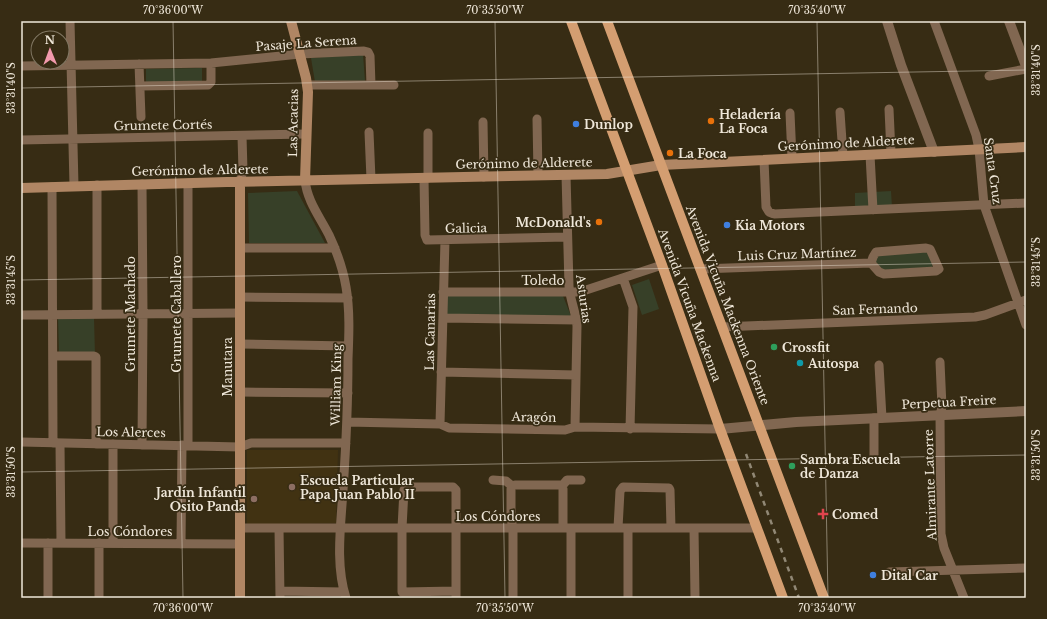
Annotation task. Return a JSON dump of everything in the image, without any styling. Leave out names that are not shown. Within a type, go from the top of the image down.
[{"type":"main road","name":"Las Acacias","points":[[291,21],[308,85],[305,180]]},
{"type":"main road","name":"Avenida Vicuña Mackenna","points":[[571,21],[662,264],[720,429],[783,598]]},
{"type":"main road","name":"Avenida Vicuña Mackenna Oriente","points":[[607,21],[824,598]]},
{"type":"main road","name":"Gerónimo de Alderete","points":[[21,188],[305,180],[607,174],[661,165],[1026,147]]},
{"type":"main road","name":"Manutara","points":[[240,182],[240,598]]},
{"type":"street","points":[[70,21],[74,186]]},
{"type":"street","points":[[887,21],[901,65],[934,152]]},
{"type":"street","name":"Santa Cruz","points":[[934,21],[973,127],[979,149],[984,205],[1022,301],[1026,325]]},
{"type":"street","points":[[1009,21],[1023,51],[1026,66]]},
{"type":"street","name":"Pasaje La Serena","points":[[21,66],[211,62],[300,54],[364,51],[368,52],[370,56],[371,85]]},
{"type":"street","points":[[140,86],[208,85],[211,82],[211,62]]},
{"type":"street","points":[[140,64],[141,117]]},
{"type":"street","points":[[989,76],[1026,69]]},
{"type":"street","points":[[308,85],[394,85]]},
{"type":"street","points":[[889,109],[891,154]]},
{"type":"street","points":[[840,112],[843,156]]},
{"type":"street","points":[[790,113],[792,158]]},
{"type":"street","points":[[537,119],[538,175]]},
{"type":"street","points":[[483,122],[484,177]]},
{"type":"street","points":[[370,132],[371,179]]},
{"type":"street","name":"Grumete Cortés","points":[[21,140],[306,134]]},
{"type":"street","points":[[426,178],[428,134]]},
{"type":"street","name":"Manutara","points":[[240,182],[243,171],[242,136]]},
{"type":"street","points":[[870,155],[873,210]]},
{"type":"street","points":[[764,160],[766,207],[768,211],[776,214],[1026,203]]},
{"type":"street","name":"Asturias","points":[[566,175],[569,292],[577,320],[575,427]]},
{"type":"street","name":"Galicia","points":[[426,178],[425,237],[429,240],[567,238]]},
{"type":"street","name":"William King","points":[[305,180],[310,200],[335,248],[344,275],[348,298],[348,393],[340,570],[345,595]]},
{"type":"street","name":"Grumete Caballero","points":[[180,544],[185,446],[188,314],[188,183]]},
{"type":"street","name":"Grumete Machado","points":[[142,184],[142,445]]},
{"type":"street","points":[[97,185],[97,314]]},
{"type":"street","points":[[52,187],[53,356],[61,543]]},
{"type":"street","name":"Las Canarias","points":[[440,424],[445,240]]},
{"type":"street","points":[[240,248],[335,248]]},
{"type":"street","name":"Luis Cruz Martínez","points":[[926,248],[930,249],[939,269],[936,271],[884,274],[876,270],[871,263],[876,252],[926,248]]},
{"type":"street","name":"Luis Cruz Martínez","points":[[700,269],[871,263]]},
{"type":"street","name":"Toledo","points":[[443,292],[584,291],[662,264]]},
{"type":"street","points":[[623,278],[633,307],[630,428]]},
{"type":"street","points":[[240,297],[348,298]]},
{"type":"street","name":"San Fernando","points":[[722,327],[971,317],[985,315],[1022,301]]},
{"type":"street","points":[[21,315],[240,313]]},
{"type":"street","points":[[443,318],[577,320]]},
{"type":"street","points":[[240,344],[348,346]]},
{"type":"street","points":[[53,356],[96,357],[96,444]]},
{"type":"street","name":"Almirante Latorre","points":[[940,362],[942,407],[940,415],[941,534],[944,548],[964,598]]},
{"type":"street","points":[[874,457],[878,418],[879,365]]},
{"type":"street","points":[[441,372],[576,375]]},
{"type":"street","points":[[240,392],[348,393]]},
{"type":"street","name":"Perpetua Freire","points":[[720,429],[760,425],[878,418],[1026,411]]},
{"type":"street","name":"Aragón","points":[[347,422],[440,424],[449,428],[565,430],[575,427],[720,429]]},
{"type":"street","name":"Los Alerces","points":[[21,442],[240,447],[251,443],[346,443]]},
{"type":"street","points":[[113,444],[113,544]]},
{"type":"street","points":[[492,480],[506,481],[512,486],[562,486]]},
{"type":"street","points":[[562,486],[567,480],[581,480]]},
{"type":"street","points":[[512,486],[511,518],[513,528],[513,598]]},
{"type":"street","points":[[562,486],[567,528],[571,598]]},
{"type":"street","points":[[406,487],[455,488],[457,528],[456,594],[426,595],[402,592],[402,528],[404,490],[406,487]]},
{"type":"street","points":[[618,528],[620,491],[623,487],[669,488],[671,528]]},
{"type":"street","name":"Los Cóndores","points":[[240,528],[757,528]]},
{"type":"street","points":[[279,528],[280,595],[345,595]]},
{"type":"street","points":[[628,528],[628,598]]},
{"type":"street","points":[[694,528],[695,598]]},
{"type":"street","name":"Los Cóndores","points":[[21,543],[240,544]]},
{"type":"street","points":[[48,543],[48,598]]},
{"type":"street","points":[[99,598],[100,543]]},
{"type":"street","points":[[889,572],[946,569],[1026,568]]},
{"type":"shaded area","name":"Escuela Particular Papa Juan Pablo II","points":[[247,450],[338,450],[336,523],[247,525]]},
{"type":"green space","points":[[363,54],[365,81],[315,82],[311,58]]},
{"type":"green space","points":[[202,68],[202,82],[146,83],[146,69]]},
{"type":"green space","points":[[297,191],[325,243],[249,243],[248,193]]},
{"type":"green space","points":[[891,191],[892,207],[855,208],[855,193]]},
{"type":"green space","points":[[926,251],[933,263],[932,269],[883,270],[878,267],[875,261],[879,255]]},
{"type":"green space","points":[[649,279],[659,309],[642,315],[632,285]]},
{"type":"green space","points":[[446,296],[563,296],[571,316],[446,315]]},
{"type":"green space","points":[[58,318],[94,318],[95,355],[59,355]]},
{"type":"railway","points":[[746,454],[799,598]]},
{"type":"place","name":"Heladería La Foca","points":[[711,121]]},
{"type":"place","name":"Dunlop","points":[[576,124]]},
{"type":"place","name":"La Foca","points":[[670,153]]},
{"type":"place","name":"McDonald's","points":[[599,222]]},
{"type":"place","name":"Kia Motors","points":[[727,225]]},
{"type":"place","name":"Crossfit","points":[[774,347]]},
{"type":"place","name":"Autospa","points":[[800,363]]},
{"type":"place","name":"Sambra Escuela de Danza","points":[[792,466]]},
{"type":"place","name":"Escuela Particular Papa Juan Pablo II","points":[[292,487]]},
{"type":"place","name":"Jardín Infantil Osito Panda","points":[[254,499]]},
{"type":"place","name":"Comed","points":[[823,514]]},
{"type":"place","name":"Dital Car","points":[[873,575]]}]
